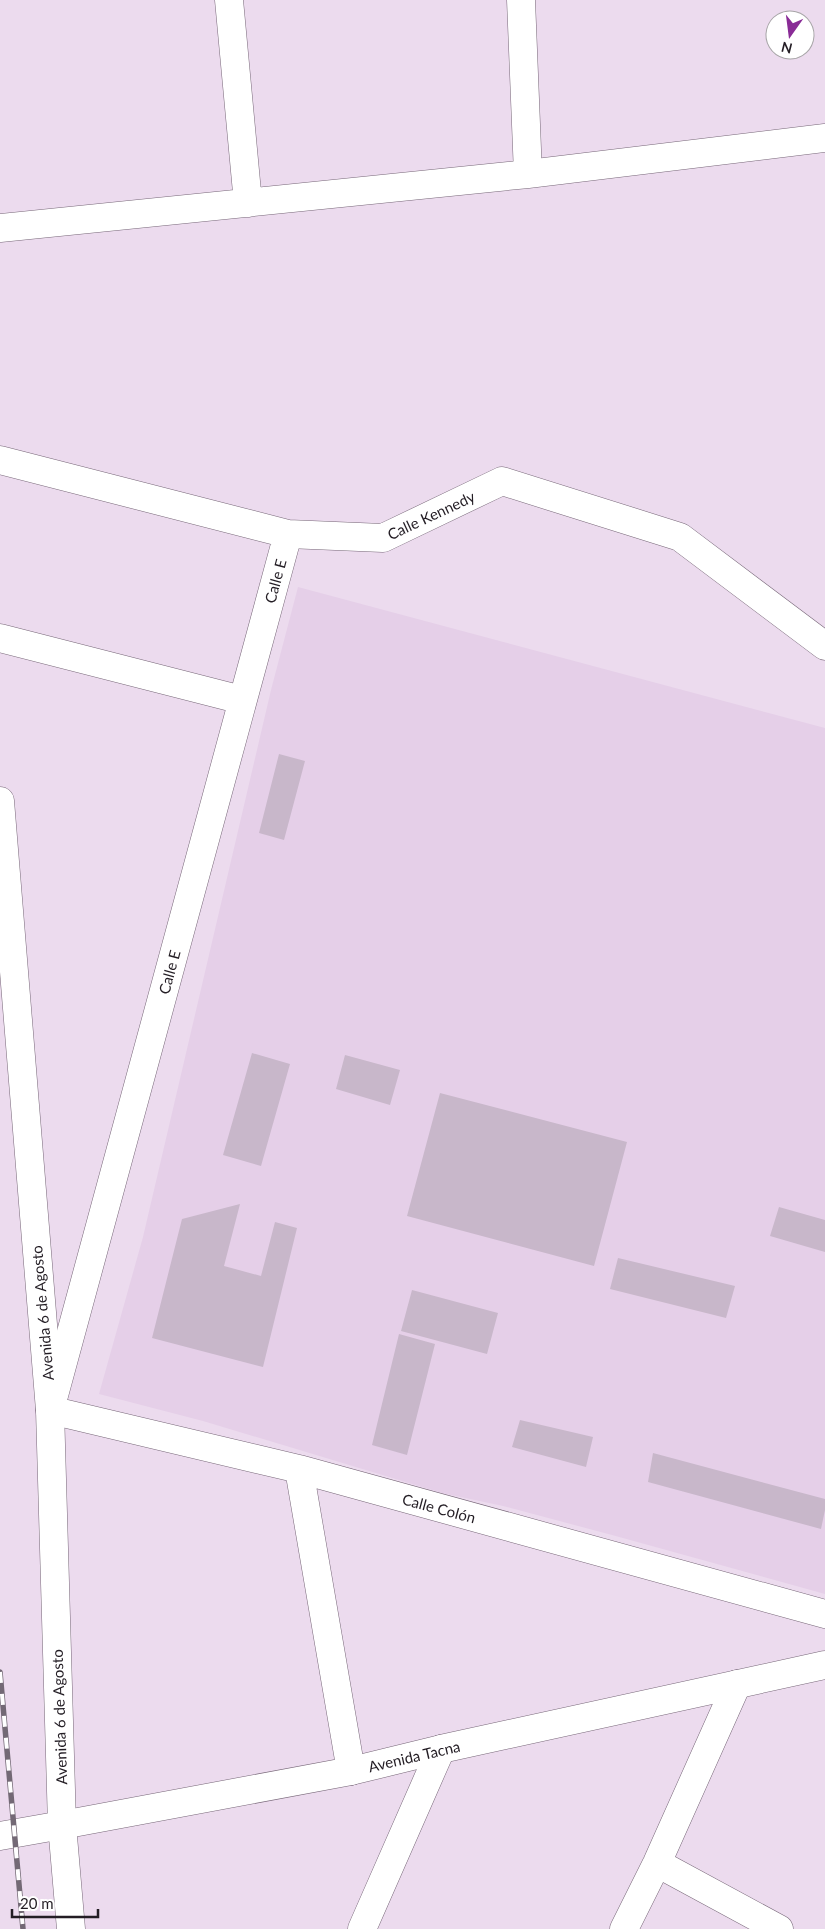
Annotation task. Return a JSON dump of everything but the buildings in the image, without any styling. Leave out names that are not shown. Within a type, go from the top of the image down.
[{"type":"street","points":[[229,0],[248,204]]},
{"type":"street","points":[[521,0],[528,174]]},
{"type":"street","points":[[0,228],[528,174],[825,138]]},
{"type":"street","name":"Calle Kennedy","points":[[0,460],[288,534],[383,538],[502,482],[680,537],[825,646]]},
{"type":"street","name":"Calle E","points":[[50,1410],[288,534]]},
{"type":"street","points":[[0,638],[242,700]]},
{"type":"street","name":"Avenida 6 de Agosto","points":[[0,801],[50,1410],[62,1825],[71,1929]]},
{"type":"street","name":"Calle Colón","points":[[50,1410],[299,1469],[825,1614]]},
{"type":"street","points":[[299,1469],[351,1771]]},
{"type":"street","name":"Avenida Tacna","points":[[0,1836],[351,1771],[441,1749],[825,1665]]},
{"type":"street","points":[[624,1929],[657,1863],[737,1684]]},
{"type":"street","points":[[362,1929],[441,1749]]},
{"type":"street","points":[[657,1863],[779,1929]]},
{"type":"shaded area","points":[[298,587],[825,728],[825,1594],[503,1506],[442,1493],[203,1421],[99,1394],[143,1237],[271,690]]},
{"type":"railway","points":[[0,1672],[23,1929]]}]
